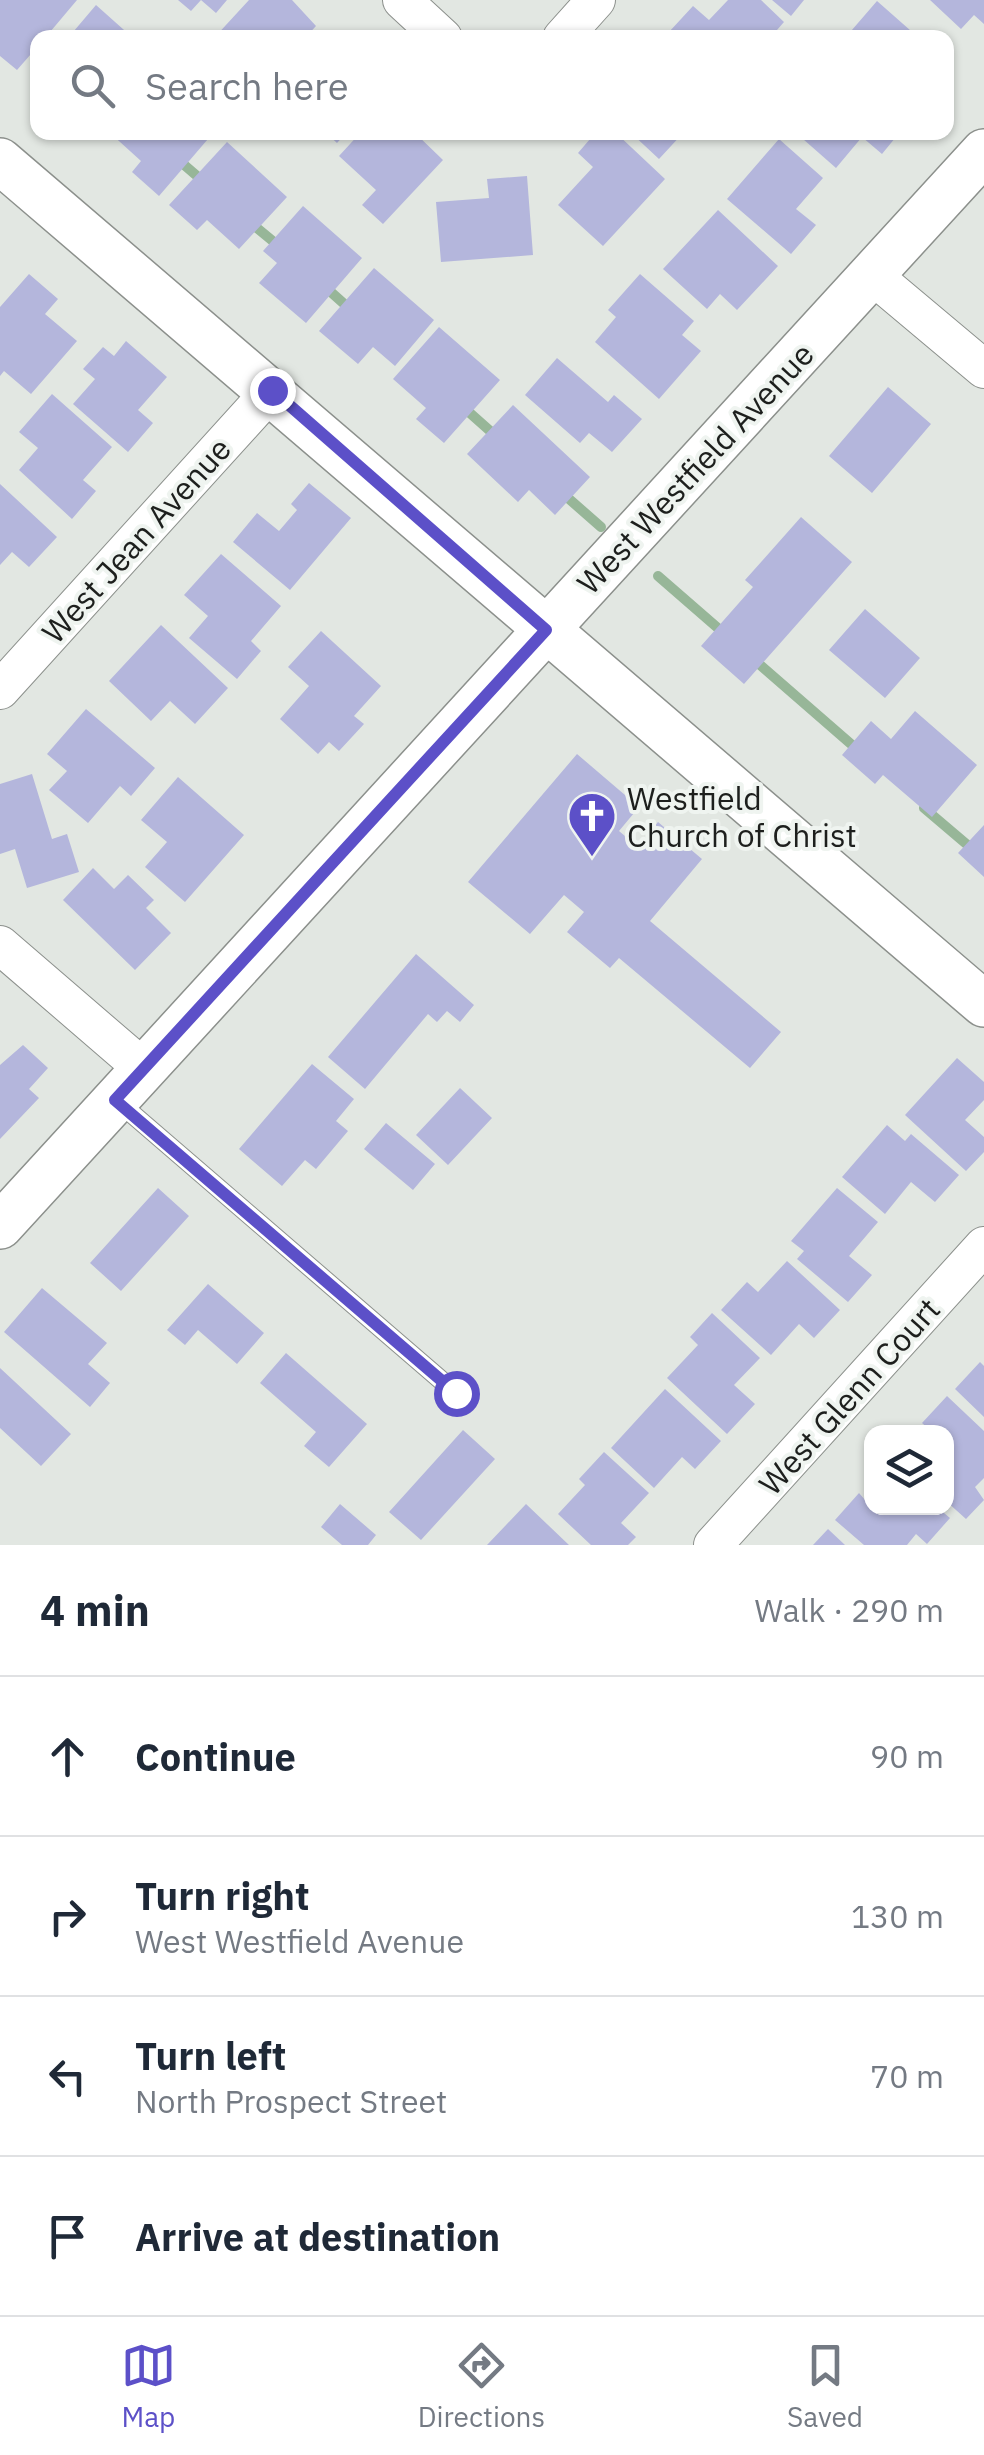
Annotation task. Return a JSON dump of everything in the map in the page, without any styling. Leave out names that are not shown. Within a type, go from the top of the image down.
[{"type":"street","points":[[402,0],[434,30]]},
{"type":"street","points":[[569,30],[596,0]]},
{"type":"street","name":"West Westfield Avenue","points":[[0,1226],[984,152]]},
{"type":"street","points":[[0,161],[272,390],[984,1004]]},
{"type":"street","points":[[872,275],[984,369]]},
{"type":"street","name":"West Jean Avenue","points":[[0,690],[272,390]]},
{"type":"street","points":[[0,945],[130,1085]]},
{"type":"street","name":"West Glenn Court","points":[[713,1545],[984,1246]]},
{"type":"lane","points":[[130,1085],[456,1393]]},
{"type":"building","points":[[0,0],[77,0],[52,30],[30,30],[30,55],[17,70],[0,56]]},
{"type":"building","points":[[178,0],[201,0],[191,11]]},
{"type":"building","points":[[201,0],[227,0],[216,13]]},
{"type":"building","points":[[249,0],[292,0],[316,26],[312,30],[221,30]]},
{"type":"building","points":[[728,0],[761,0],[784,22],[777,30],[671,30],[693,6],[709,20]]},
{"type":"building","points":[[772,0],[804,0],[791,16]]},
{"type":"building","points":[[930,0],[984,0],[984,24],[974,15],[961,29]]},
{"type":"building","points":[[877,1],[910,30],[852,30]]},
{"type":"building","points":[[96,5],[124,30],[75,30]]},
{"type":"building","points":[[118,140],[207,140],[159,196],[132,172],[141,161]]},
{"type":"building","points":[[354,140],[422,140],[443,160],[383,224],[362,205],[376,190],[339,156]]},
{"type":"building","points":[[589,140],[624,140],[665,179],[603,246],[558,205],[593,167],[578,153]]},
{"type":"building","points":[[639,140],[677,140],[659,159]]},
{"type":"building","points":[[778,140],[823,178],[796,209],[816,225],[791,254],[727,199]]},
{"type":"building","points":[[804,140],[859,140],[836,168]]},
{"type":"building","points":[[866,140],[893,140],[882,154]]},
{"type":"building","points":[[227,142],[287,197],[239,249],[207,220],[197,230],[169,205]]},
{"type":"building","points":[[527,176],[533,255],[441,262],[436,202],[489,198],[487,179]]},
{"type":"building","points":[[303,206],[362,258],[306,323],[259,283],[277,263],[263,251]]},
{"type":"building","points":[[718,210],[778,266],[737,310],[720,294],[707,309],[663,269]]},
{"type":"building","points":[[374,268],[434,320],[395,366],[373,347],[358,364],[319,331]]},
{"type":"building","points":[[29,274],[58,299],[45,314],[77,341],[31,394],[4,371],[0,376],[0,307]]},
{"type":"building","points":[[640,274],[694,321],[682,335],[701,351],[659,399],[595,342],[616,317],[608,310]]},
{"type":"building","points":[[439,327],[500,380],[444,443],[416,419],[426,408],[393,379]]},
{"type":"building","points":[[126,341],[167,377],[138,410],[153,423],[128,452],[73,404],[95,379],[83,369],[103,347],[114,356]]},
{"type":"building","points":[[557,358],[608,402],[614,395],[642,419],[612,452],[589,433],[580,443],[525,395]]},
{"type":"building","points":[[888,387],[931,424],[872,493],[829,456]]},
{"type":"building","points":[[52,394],[112,447],[83,480],[96,491],[72,519],[19,470],[38,448],[19,432]]},
{"type":"building","points":[[513,405],[590,477],[555,515],[529,490],[518,502],[467,454]]},
{"type":"building","points":[[309,483],[351,518],[290,590],[233,542],[257,513],[279,531],[297,510],[291,504]]},
{"type":"building","points":[[0,484],[57,537],[29,567],[12,552],[0,565]]},
{"type":"building","points":[[801,517],[852,562],[744,684],[701,646],[753,587],[745,580]]},
{"type":"building","points":[[221,554],[281,606],[251,641],[261,651],[237,679],[189,638],[208,616],[184,595]]},
{"type":"building","points":[[865,609],[920,658],[885,698],[829,650]]},
{"type":"building","points":[[161,625],[228,688],[195,724],[170,701],[151,721],[109,681]]},
{"type":"building","points":[[321,631],[381,686],[354,716],[364,724],[339,751],[329,742],[318,754],[280,719],[309,686],[288,667]]},
{"type":"building","points":[[86,709],[155,768],[131,796],[120,786],[88,823],[49,790],[67,771],[47,754]]},
{"type":"building","points":[[915,711],[977,765],[932,817],[883,775],[875,784],[842,755],[871,721],[891,739]]},
{"type":"building","points":[[577,754],[639,807],[619,831],[638,847],[658,822],[702,859],[650,921],[781,1032],[750,1068],[619,958],[610,968],[567,932],[584,912],[564,895],[530,934],[468,882]]},
{"type":"building","points":[[32,774],[52,839],[67,834],[79,872],[27,888],[15,849],[0,854],[0,784]]},
{"type":"building","points":[[178,777],[244,835],[185,902],[145,867],[167,842],[141,820]]},
{"type":"building","points":[[984,825],[984,877],[958,853]]},
{"type":"building","points":[[93,868],[114,889],[128,875],[154,900],[146,908],[171,933],[135,970],[63,900]]},
{"type":"building","points":[[416,954],[474,1005],[460,1022],[447,1011],[437,1022],[428,1014],[365,1089],[328,1057]]},
{"type":"building","points":[[23,1045],[48,1068],[29,1089],[39,1098],[0,1139],[0,1065]]},
{"type":"building","points":[[957,1058],[984,1082],[984,1100],[965,1120],[984,1137],[984,1152],[966,1171],[905,1115]]},
{"type":"building","points":[[312,1064],[354,1099],[336,1121],[348,1131],[316,1169],[305,1160],[282,1186],[239,1149]]},
{"type":"building","points":[[460,1088],[492,1118],[448,1165],[416,1135]]},
{"type":"building","points":[[386,1123],[435,1164],[413,1190],[364,1149]]},
{"type":"building","points":[[887,1125],[905,1141],[911,1134],[959,1175],[935,1202],[911,1182],[885,1214],[842,1177]]},
{"type":"building","points":[[158,1188],[189,1216],[121,1291],[90,1263]]},
{"type":"building","points":[[837,1188],[878,1222],[849,1256],[872,1275],[848,1302],[797,1259],[804,1251],[791,1241]]},
{"type":"building","points":[[787,1261],[840,1310],[814,1338],[799,1324],[771,1355],[721,1310],[747,1282],[758,1292]]},
{"type":"building","points":[[208,1284],[264,1333],[237,1364],[198,1330],[185,1345],[167,1330]]},
{"type":"building","points":[[42,1288],[107,1343],[88,1364],[110,1383],[90,1407],[4,1332]]},
{"type":"building","points":[[712,1313],[760,1358],[734,1385],[755,1404],[727,1434],[667,1378],[698,1345],[690,1337]]},
{"type":"building","points":[[286,1353],[367,1424],[329,1467],[304,1446],[316,1432],[260,1383]]},
{"type":"building","points":[[980,1362],[984,1366],[984,1417],[955,1389]]},
{"type":"building","points":[[0,1368],[71,1434],[41,1466],[0,1428]]},
{"type":"building","points":[[665,1389],[721,1441],[695,1469],[682,1457],[654,1488],[611,1448]]},
{"type":"building","points":[[947,1396],[984,1431],[984,1478],[975,1487],[984,1500],[966,1519],[954,1508],[954,1425],[922,1423]]},
{"type":"building","points":[[463,1430],[495,1459],[421,1540],[389,1512]]},
{"type":"building","points":[[604,1452],[649,1493],[621,1523],[636,1537],[628,1545],[591,1545],[558,1514],[585,1485],[579,1479]]},
{"type":"building","points":[[859,1493],[864,1499],[864,1515],[950,1518],[927,1544],[916,1534],[907,1545],[864,1545],[835,1520]]},
{"type":"building","points":[[340,1504],[376,1535],[368,1545],[342,1545],[321,1527]]},
{"type":"building","points":[[526,1504],[569,1545],[487,1545]]},
{"type":"building","points":[[828,1529],[845,1545],[813,1545]]},
{"type":"waterway","points":[[175,157],[204,182]]},
{"type":"waterway","points":[[251,223],[280,247]]},
{"type":"waterway","points":[[323,285],[351,310]]},
{"type":"waterway","points":[[462,406],[498,438]]},
{"type":"waterway","points":[[560,491],[601,527]]},
{"type":"waterway","points":[[658,576],[727,636]]},
{"type":"waterway","points":[[751,657],[859,751]]},
{"type":"waterway","points":[[924,808],[984,859]]},
{"type":"place","name":"Westfield Church of Christ","points":[[592,858]]},
{"type":"route","points":[[272,390],[546,630],[115,1100],[456,1393]]}]
